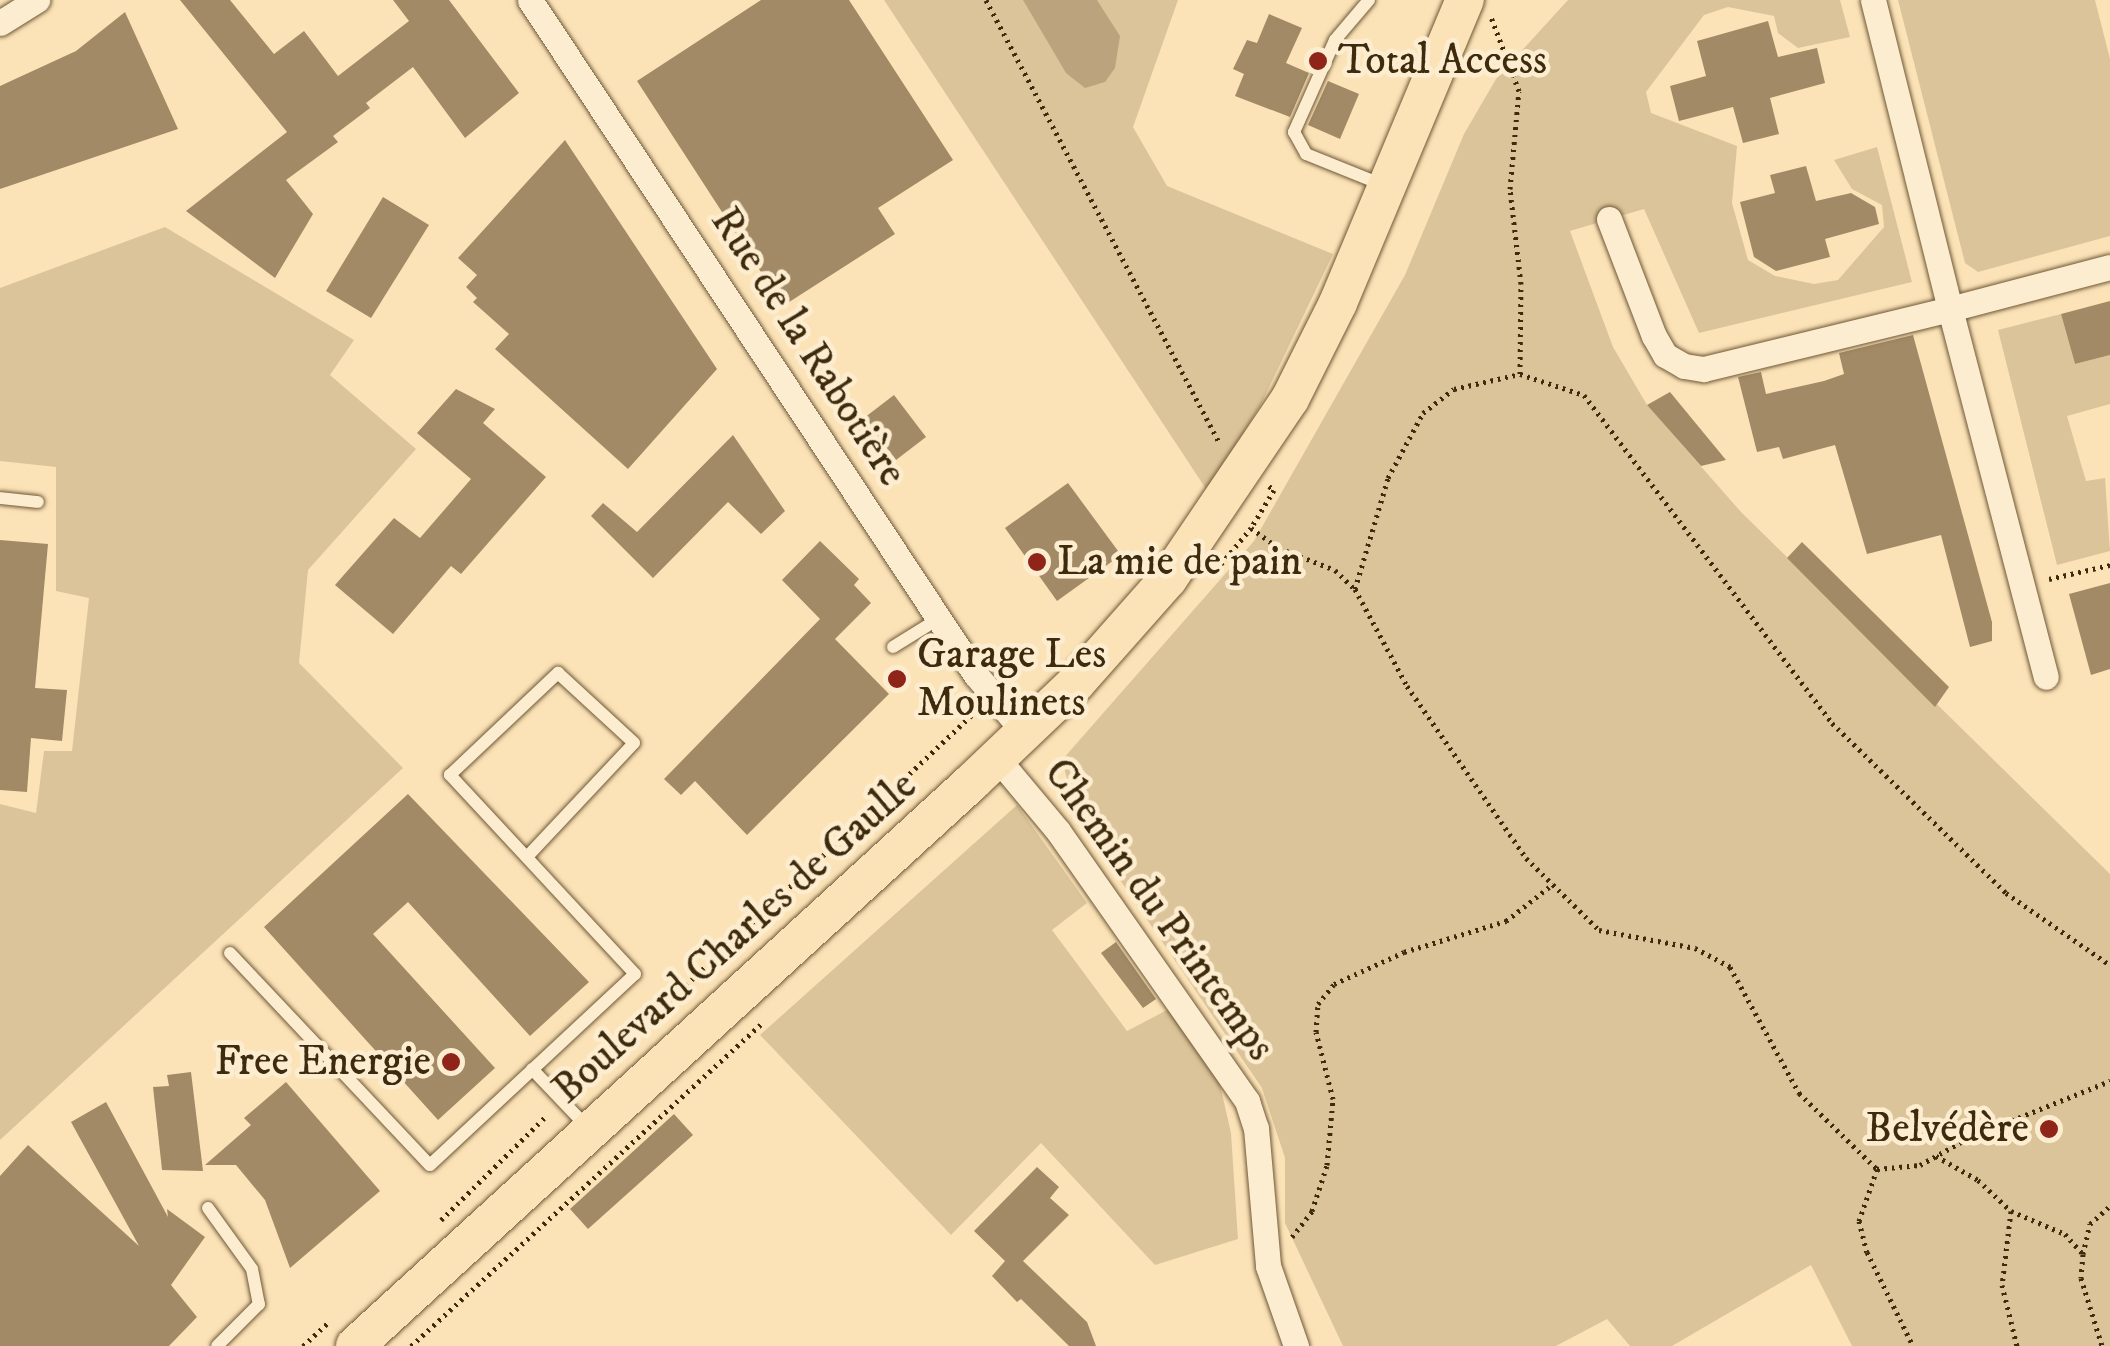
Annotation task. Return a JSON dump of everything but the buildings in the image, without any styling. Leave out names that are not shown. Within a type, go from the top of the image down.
[{"type":"main road","name":"Boulevard Charles de Gaulle","points":[[355,1346],[1010,745],[1137,616],[1247,471],[1338,303],[1464,5]]},
{"type":"street","points":[[0,23],[37,0]]},
{"type":"street","name":"Rue de la Rabotière","points":[[530,0],[991,696],[1010,745]]},
{"type":"street","points":[[1874,0],[2046,678]]},
{"type":"street","points":[[1609,218],[1654,336],[1666,355],[1684,366],[1704,369],[2110,267]]},
{"type":"street","name":"Chemin du Printemps","points":[[1010,745],[1229,1066],[1256,1128],[1268,1266],[1296,1346]]},
{"type":"lane","points":[[1369,0],[1334,40],[1294,132],[1306,154],[1386,186]]},
{"type":"lane","points":[[0,498],[38,502]]},
{"type":"lane","points":[[894,646],[938,618]]},
{"type":"lane","points":[[230,953],[430,1165],[634,974],[450,775],[558,673],[634,743],[526,857]]},
{"type":"lane","points":[[532,1069],[591,1131]]},
{"type":"lane","points":[[208,1208],[252,1270],[259,1304],[217,1346]]},
{"type":"path","points":[[986,0],[1222,449],[1274,490],[1251,528],[1279,548],[1335,570],[1355,589],[1407,686],[1478,794],[1553,884],[1599,930],[1696,948],[1730,967],[1800,1093],[1876,1168],[1920,1165],[2110,1081]]},
{"type":"path","points":[[1464,5],[1511,54],[1520,91],[1510,189],[1521,284],[1520,374]]},
{"type":"path","points":[[1355,589],[1388,478],[1422,413],[1454,389],[1520,374],[1584,395],[1612,424],[1832,723],[1980,870],[2110,966]]},
{"type":"path","points":[[2022,583],[2110,565]]},
{"type":"path","points":[[433,1230],[562,1101],[991,696]]},
{"type":"path","points":[[1268,1266],[1312,1211],[1327,1166],[1333,1099],[1316,1032],[1318,1004],[1334,984],[1404,952],[1506,921],[1553,884]]},
{"type":"path","points":[[1936,1156],[1978,1180],[2011,1211],[2065,1234],[2083,1254]]},
{"type":"path","points":[[1876,1168],[1859,1221],[1866,1252],[1913,1346]]},
{"type":"path","points":[[2102,1346],[2081,1278],[2090,1224],[2110,1206]]},
{"type":"path","points":[[2011,1211],[2002,1285],[2017,1346]]},
{"type":"shaded area","points":[[884,0],[1178,0],[1133,127],[1167,186],[1333,254],[1261,404],[1208,492]]},
{"type":"shaded area","points":[[1023,0],[1097,0],[1120,36],[1115,68],[1105,82],[1085,88],[1066,73]]},
{"type":"shaded area","points":[[1568,0],[1840,0],[1850,37],[1798,48],[1778,33],[1774,16],[1728,7],[1704,15],[1646,92],[1651,113],[1737,146],[1732,203],[1748,260],[1775,276],[1814,284],[1838,280],[1884,227],[1882,205],[1852,189],[1834,160],[1877,147],[1912,282],[1699,333],[1644,209],[1570,231],[1613,347],[1647,405],[1741,512],[2110,874],[2110,1346],[1852,1346],[1811,1265],[1672,1346],[1630,1346],[1607,1319],[1556,1346],[1343,1346],[1285,1223],[1285,1158],[1262,1088],[1077,817],[1062,760],[1254,541],[1405,275],[1464,134],[1496,79]]},
{"type":"shaded area","points":[[1898,0],[2095,0],[2110,59],[2110,236],[1978,272],[1965,263]]},
{"type":"shaded area","points":[[165,227],[354,340],[330,375],[416,449],[308,570],[299,663],[403,768],[0,1140],[0,804],[36,813],[44,751],[72,751],[89,598],[56,591],[56,467],[0,461],[0,288]]},
{"type":"shaded area","points":[[2061,314],[2075,364],[2110,355],[2110,404],[2067,416],[2086,481],[2105,478],[2110,551],[2057,565],[1998,330]]},
{"type":"shaded area","points":[[1017,805],[1087,903],[1052,930],[1127,1031],[1171,1008],[1217,1072],[1231,1133],[1238,1239],[1155,1265],[1041,1143],[951,1235],[760,1035]]},
{"type":"place","name":"Total Access","points":[[1318,61]]},
{"type":"place","name":"La mie de pain","points":[[1037,562]]},
{"type":"place","name":"Garage Les Moulinets","points":[[897,679]]},
{"type":"place","name":"Free Energie","points":[[451,1062]]},
{"type":"place","name":"Belvédère","points":[[2049,1129]]}]
